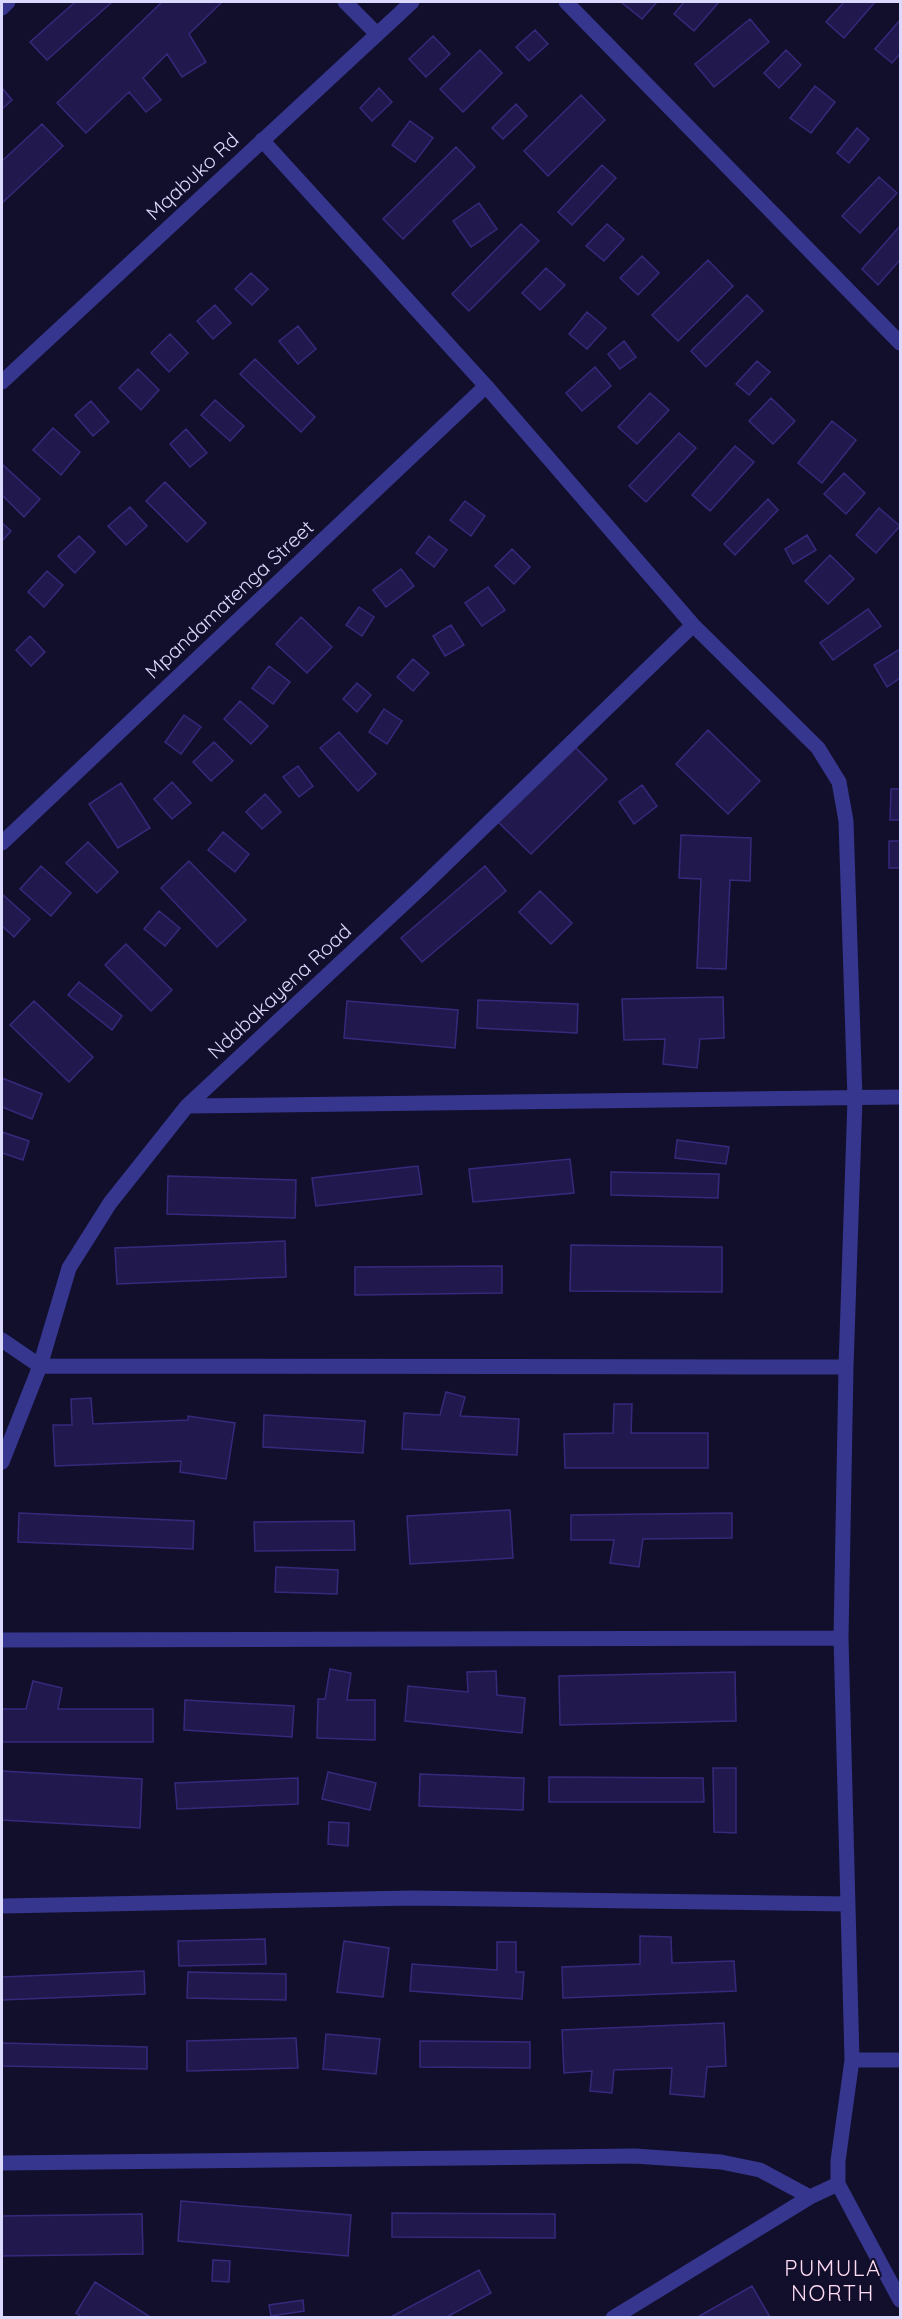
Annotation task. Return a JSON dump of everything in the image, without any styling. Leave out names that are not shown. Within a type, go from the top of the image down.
[{"type":"street","points":[[2,8],[8,2]]},
{"type":"street","points":[[345,2],[376,34]]},
{"type":"street","name":"Mqabuko Rd","points":[[2,382],[412,2]]},
{"type":"street","points":[[566,2],[900,343]]},
{"type":"street","points":[[262,140],[486,386],[693,625],[818,748],[839,782],[846,821],[855,1099],[846,1367],[841,1638],[852,2060],[838,2161],[838,2184],[900,2300]]},
{"type":"street","name":"Mpandamatenga Street","points":[[2,843],[486,386]]},
{"type":"street","name":"Ndabakayena Road","points":[[2,1462],[40,1366],[69,1268],[110,1203],[187,1106],[424,885],[693,625]]},
{"type":"street","points":[[187,1106],[900,1097]]},
{"type":"street","points":[[2,1340],[40,1366],[846,1367]]},
{"type":"street","points":[[2,1640],[841,1638]]},
{"type":"street","points":[[2,1906],[413,1898],[847,1904]]},
{"type":"street","points":[[852,2060],[900,2060]]},
{"type":"street","points":[[2,2163],[635,2156],[721,2162],[760,2170],[810,2197]]},
{"type":"street","points":[[613,2318],[810,2197],[838,2184]]},
{"type":"building","points":[[75,2],[112,2],[47,60],[30,42]]},
{"type":"building","points":[[162,2],[222,2],[189,34],[206,62],[182,77],[167,54],[143,78],[161,100],[146,112],[129,92],[86,133],[57,103]]},
{"type":"building","points":[[621,2],[657,2],[642,19]]},
{"type":"building","points":[[684,2],[719,2],[694,31],[674,14]]},
{"type":"building","points":[[844,2],[875,2],[844,38],[826,22]]},
{"type":"building","points":[[750,19],[769,42],[714,87],[695,64]]},
{"type":"building","points":[[900,20],[900,54],[892,63],[875,49]]},
{"type":"building","points":[[535,30],[548,44],[529,61],[516,47]]},
{"type":"building","points":[[433,36],[450,54],[426,77],[409,59]]},
{"type":"building","points":[[480,50],[502,73],[463,112],[440,89]]},
{"type":"building","points":[[786,50],[801,65],[779,88],[764,73]]},
{"type":"building","points":[[815,86],[835,102],[811,133],[790,118]]},
{"type":"building","points":[[2,88],[12,100],[2,109]]},
{"type":"building","points":[[379,88],[392,102],[372,121],[360,108]]},
{"type":"building","points":[[581,95],[605,120],[548,176],[524,151]]},
{"type":"building","points":[[516,104],[527,116],[503,139],[492,128]]},
{"type":"building","points":[[410,121],[433,138],[415,162],[392,145]]},
{"type":"building","points":[[42,124],[63,146],[2,203],[2,161]]},
{"type":"building","points":[[857,128],[869,139],[849,163],[837,153]]},
{"type":"building","points":[[456,147],[475,167],[403,239],[383,219]]},
{"type":"building","points":[[602,165],[616,178],[572,225],[558,212]]},
{"type":"building","points":[[879,177],[897,193],[860,233],[842,216]]},
{"type":"building","points":[[479,203],[497,229],[471,247],[453,221]]},
{"type":"building","points":[[521,224],[539,241],[469,311],[452,294]]},
{"type":"building","points":[[607,224],[624,239],[604,261],[586,246]]},
{"type":"building","points":[[900,226],[900,260],[878,285],[862,269]]},
{"type":"building","points":[[642,256],[659,273],[638,295],[620,278]]},
{"type":"building","points":[[708,260],[733,286],[678,341],[652,315]]},
{"type":"building","points":[[546,268],[565,285],[540,310],[522,293]]},
{"type":"building","points":[[251,273],[268,289],[252,305],[235,289]]},
{"type":"building","points":[[747,295],[763,311],[706,367],[691,351]]},
{"type":"building","points":[[215,305],[231,323],[213,339],[197,321]]},
{"type":"building","points":[[587,312],[606,328],[587,349],[569,334]]},
{"type":"building","points":[[298,326],[316,349],[298,364],[279,341]]},
{"type":"building","points":[[170,334],[188,353],[169,372],[151,353]]},
{"type":"building","points":[[624,341],[636,357],[620,369],[608,354]]},
{"type":"building","points":[[255,359],[315,417],[301,432],[240,374]]},
{"type":"building","points":[[757,361],[770,372],[749,395],[736,384]]},
{"type":"building","points":[[595,367],[611,386],[582,411],[566,393]]},
{"type":"building","points":[[138,369],[159,390],[141,410],[119,388]]},
{"type":"building","points":[[650,393],[669,410],[637,444],[618,427]]},
{"type":"building","points":[[771,398],[795,421],[773,444],[749,421]]},
{"type":"building","points":[[215,400],[244,426],[230,441],[201,415]]},
{"type":"building","points":[[91,401],[109,422],[93,436],[75,415]]},
{"type":"building","points":[[832,421],[856,440],[822,483],[798,463]]},
{"type":"building","points":[[53,428],[80,452],[61,475],[33,450]]},
{"type":"building","points":[[186,429],[207,453],[190,467],[170,444]]},
{"type":"building","points":[[679,433],[696,448],[646,502],[629,486]]},
{"type":"building","points":[[735,446],[754,462],[710,511],[692,495]]},
{"type":"building","points":[[2,464],[40,499],[24,517],[2,495]]},
{"type":"building","points":[[844,473],[865,493],[846,514],[824,494]]},
{"type":"building","points":[[165,482],[206,523],[187,542],[146,501]]},
{"type":"building","points":[[768,499],[778,510],[735,555],[724,544]]},
{"type":"building","points":[[465,501],[485,516],[471,536],[450,520]]},
{"type":"building","points":[[130,507],[147,526],[126,545],[108,526]]},
{"type":"building","points":[[879,508],[900,526],[876,553],[856,535]]},
{"type":"building","points":[[2,523],[11,531],[2,541]]},
{"type":"building","points":[[807,535],[816,550],[793,564],[785,549]]},
{"type":"building","points":[[79,536],[95,552],[75,573],[58,556]]},
{"type":"building","points":[[429,536],[447,550],[434,567],[416,553]]},
{"type":"building","points":[[512,549],[530,567],[514,584],[495,566]]},
{"type":"building","points":[[830,555],[854,579],[828,604],[805,581]]},
{"type":"building","points":[[401,569],[414,586],[386,607],[373,590]]},
{"type":"building","points":[[47,571],[63,585],[44,607],[28,592]]},
{"type":"building","points":[[488,587],[505,610],[482,626],[465,603]]},
{"type":"building","points":[[359,607],[374,617],[362,636],[346,625]]},
{"type":"building","points":[[868,609],[881,626],[833,660],[820,643]]},
{"type":"building","points":[[301,617],[332,647],[307,673],[276,644]]},
{"type":"building","points":[[451,625],[464,645],[445,656],[433,636]]},
{"type":"building","points":[[30,636],[45,652],[31,666],[16,650]]},
{"type":"building","points":[[900,649],[900,678],[887,687],[874,665]]},
{"type":"building","points":[[413,659],[429,673],[413,691],[397,677]]},
{"type":"building","points":[[269,666],[290,682],[273,704],[252,688]]},
{"type":"building","points":[[357,683],[371,695],[357,712],[343,699]]},
{"type":"building","points":[[240,701],[268,726],[251,744],[224,719]]},
{"type":"building","points":[[384,709],[402,721],[387,744],[369,732]]},
{"type":"building","points":[[184,715],[201,727],[181,754],[165,742]]},
{"type":"building","points":[[708,730],[760,781],[728,814],[676,764]]},
{"type":"building","points":[[339,732],[376,774],[358,791],[320,748]]},
{"type":"building","points":[[214,742],[233,761],[211,781],[193,762]]},
{"type":"building","points":[[574,746],[607,779],[531,854],[497,821]]},
{"type":"building","points":[[298,766],[313,786],[299,797],[283,777]]},
{"type":"building","points":[[172,782],[191,803],[172,819],[154,799]]},
{"type":"building","points":[[121,783],[150,828],[118,848],[89,804]]},
{"type":"building","points":[[642,785],[657,806],[634,824],[619,802]]},
{"type":"building","points":[[891,789],[900,789],[900,820],[890,820]]},
{"type":"building","points":[[265,794],[281,812],[262,829],[246,812]]},
{"type":"building","points":[[223,832],[249,854],[235,872],[208,850]]},
{"type":"building","points":[[681,835],[751,838],[750,881],[730,880],[726,969],[697,968],[701,879],[679,878]]},
{"type":"building","points":[[889,841],[900,841],[900,868],[889,868]]},
{"type":"building","points":[[88,842],[118,872],[97,893],[66,863]]},
{"type":"building","points":[[189,861],[246,920],[217,947],[161,888]]},
{"type":"building","points":[[41,866],[71,893],[51,916],[20,889]]},
{"type":"building","points":[[485,866],[506,891],[422,962],[401,938]]},
{"type":"building","points":[[540,891],[572,923],[551,944],[519,912]]},
{"type":"building","points":[[2,894],[30,919],[14,937],[2,926]]},
{"type":"building","points":[[159,911],[180,928],[165,946],[144,929]]},
{"type":"building","points":[[126,944],[172,990],[151,1011],[105,965]]},
{"type":"building","points":[[79,982],[122,1016],[112,1030],[68,995]]},
{"type":"building","points":[[723,997],[724,1038],[700,1039],[697,1068],[663,1064],[665,1039],[624,1040],[622,999]]},
{"type":"building","points":[[478,1000],[578,1004],[577,1033],[477,1028]]},
{"type":"building","points":[[34,1001],[93,1057],[69,1082],[10,1025]]},
{"type":"building","points":[[347,1001],[458,1010],[455,1048],[344,1038]]},
{"type":"building","points":[[2,1078],[42,1094],[32,1119],[2,1107]]},
{"type":"building","points":[[2,1132],[29,1141],[23,1160],[2,1153]]},
{"type":"building","points":[[677,1140],[729,1147],[726,1164],[675,1158]]},
{"type":"building","points":[[570,1159],[574,1193],[473,1202],[469,1169]]},
{"type":"building","points":[[418,1166],[422,1194],[316,1206],[312,1178]]},
{"type":"building","points":[[611,1172],[719,1174],[718,1198],[611,1195]]},
{"type":"building","points":[[168,1176],[296,1180],[295,1218],[167,1214]]},
{"type":"building","points":[[285,1241],[286,1277],[117,1284],[115,1248]]},
{"type":"building","points":[[571,1245],[722,1247],[722,1292],[570,1291]]},
{"type":"building","points":[[502,1266],[502,1293],[355,1295],[355,1267]]},
{"type":"building","points":[[446,1392],[465,1397],[460,1416],[519,1419],[517,1455],[402,1449],[404,1413],[440,1415]]},
{"type":"building","points":[[91,1398],[93,1424],[188,1420],[188,1416],[235,1423],[226,1479],[180,1472],[181,1461],[55,1466],[53,1425],[72,1425],[71,1399]]},
{"type":"building","points":[[614,1404],[632,1404],[631,1433],[708,1433],[708,1468],[565,1468],[564,1434],[613,1433]]},
{"type":"building","points":[[264,1415],[365,1421],[363,1453],[263,1447]]},
{"type":"building","points":[[510,1510],[513,1558],[410,1564],[407,1516]]},
{"type":"building","points":[[19,1513],[194,1521],[193,1549],[18,1542]]},
{"type":"building","points":[[732,1513],[732,1538],[643,1539],[639,1567],[610,1563],[614,1540],[571,1540],[571,1515]]},
{"type":"building","points":[[354,1521],[355,1550],[255,1551],[254,1522]]},
{"type":"building","points":[[276,1567],[338,1570],[337,1594],[275,1592]]},
{"type":"building","points":[[330,1669],[351,1673],[347,1700],[375,1700],[375,1740],[317,1738],[318,1699],[325,1699]]},
{"type":"building","points":[[496,1671],[497,1695],[525,1698],[522,1733],[405,1721],[408,1686],[468,1692],[467,1672]]},
{"type":"building","points":[[735,1672],[736,1721],[560,1725],[559,1676]]},
{"type":"building","points":[[33,1681],[62,1688],[58,1709],[153,1709],[153,1742],[2,1742],[2,1709],[26,1709]]},
{"type":"building","points":[[185,1700],[294,1706],[292,1737],[184,1730]]},
{"type":"building","points":[[713,1768],[736,1768],[736,1833],[714,1832]]},
{"type":"building","points":[[2,1771],[142,1779],[140,1828],[2,1820]]},
{"type":"building","points":[[328,1772],[376,1783],[370,1810],[322,1799]]},
{"type":"building","points":[[420,1774],[524,1778],[523,1810],[419,1806]]},
{"type":"building","points":[[549,1777],[703,1778],[704,1802],[549,1802]]},
{"type":"building","points":[[298,1778],[298,1804],[177,1809],[175,1783]]},
{"type":"building","points":[[329,1822],[349,1823],[348,1846],[328,1844]]},
{"type":"building","points":[[640,1936],[671,1937],[672,1963],[734,1961],[736,1991],[563,1998],[562,1967],[640,1964]]},
{"type":"building","points":[[265,1939],[266,1964],[179,1966],[178,1941]]},
{"type":"building","points":[[344,1941],[389,1948],[383,1997],[337,1992]]},
{"type":"building","points":[[497,1942],[516,1942],[516,1972],[524,1972],[522,1999],[410,1991],[412,1964],[497,1970]]},
{"type":"building","points":[[144,1971],[145,1994],[2,2000],[2,1977]]},
{"type":"building","points":[[188,1972],[286,1974],[286,2000],[187,1998]]},
{"type":"building","points":[[724,2023],[726,2066],[707,2067],[704,2097],[670,2094],[672,2068],[614,2070],[612,2093],[590,2091],[592,2071],[564,2073],[562,2030]]},
{"type":"building","points":[[326,2034],[380,2039],[376,2074],[323,2069]]},
{"type":"building","points":[[296,2038],[298,2068],[187,2071],[187,2041]]},
{"type":"building","points":[[420,2041],[530,2042],[530,2068],[420,2067]]},
{"type":"building","points":[[2,2043],[147,2047],[147,2069],[2,2066]]},
{"type":"building","points":[[181,2201],[351,2215],[348,2256],[178,2241]]},
{"type":"building","points":[[392,2213],[555,2214],[555,2238],[392,2237]]},
{"type":"building","points":[[142,2214],[143,2254],[2,2256],[2,2216]]},
{"type":"building","points":[[213,2260],[230,2261],[229,2282],[212,2281]]},
{"type":"building","points":[[479,2270],[491,2293],[445,2318],[389,2318]]},
{"type":"building","points":[[95,2282],[152,2318],[83,2318],[76,2313]]},
{"type":"building","points":[[752,2286],[770,2317],[696,2318]]},
{"type":"building","points":[[303,2300],[304,2311],[271,2316],[269,2305]]},
{"type":"district","name":"PUMULA NORTH","points":[[833,2280]]}]
